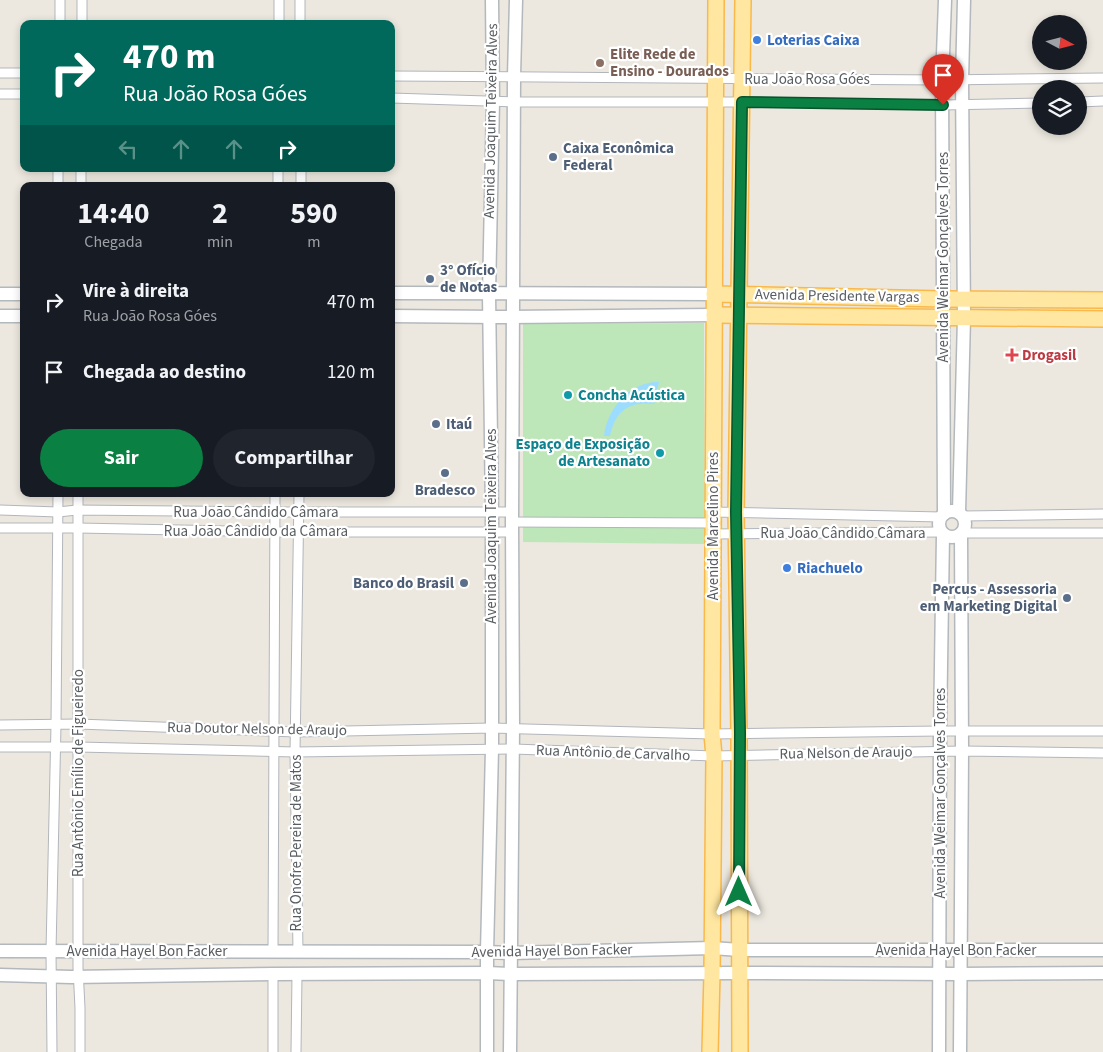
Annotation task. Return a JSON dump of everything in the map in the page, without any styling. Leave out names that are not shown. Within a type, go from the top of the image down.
[{"type":"main road","name":"Avenida Joaquim Teixeira Alves","points":[[487,1052],[486,952],[492,749],[492,512],[489,294],[493,101],[492,0]]},
{"type":"main road","name":"Avenida Joaquim Teixeira Alves","points":[[510,1052],[513,749],[514,76],[516,0]]},
{"type":"main road","name":"Avenida Marcelino Pires","points":[[710,1052],[714,756],[712,734],[716,0]]},
{"type":"main road","name":"Avenida Marcelino Pires","points":[[740,1052],[740,733],[736,512],[743,0]]},
{"type":"main road","name":"Avenida Weimar Gonçalves Torres","points":[[942,515],[944,0]]},
{"type":"main road","name":"Avenida Weimar Gonçalves Torres","points":[[961,514],[964,318],[962,80],[964,0]]},
{"type":"main road","name":"Avenida Presidente Vargas","points":[[395,293],[739,294],[944,299],[1103,300]]},
{"type":"main road","points":[[0,294],[20,294]]},
{"type":"main road","points":[[847,296],[847,317]]},
{"type":"main road","name":"Avenida Presidente Vargas","points":[[395,316],[490,318],[738,315],[1103,319]]},
{"type":"main road","points":[[0,316],[20,316]]},
{"type":"main road","points":[[951,511],[961,514],[966,524],[962,533],[950,537],[943,533],[939,525],[942,515],[951,511]]},
{"type":"main road","name":"Avenida Weimar Gonçalves Torres","points":[[939,1052],[943,533]]},
{"type":"main road","name":"Avenida Weimar Gonçalves Torres","points":[[960,1052],[962,533]]},
{"type":"main road","name":"Avenida Hayel Bon Facker","points":[[0,951],[510,953],[712,948],[740,950],[1103,950]]},
{"type":"main road","name":"Avenida Hayel Bon Facker","points":[[0,975],[51,977],[273,974],[960,974],[1103,972]]},
{"type":"street","points":[[60,0],[60,20]]},
{"type":"street","points":[[82,0],[82,20]]},
{"type":"street","points":[[279,20],[280,0]]},
{"type":"street","points":[[300,0],[300,20]]},
{"type":"street","points":[[0,73],[20,73]]},
{"type":"street","name":"Rua João Rosa Góes","points":[[395,76],[943,80],[1103,78]]},
{"type":"street","points":[[0,94],[20,94]]},
{"type":"street","name":"Rua João Rosa Góes","points":[[395,98],[514,102],[742,102],[943,105],[1032,103]]},
{"type":"street","points":[[1087,102],[1103,101]]},
{"type":"street","name":"Rua Antônio Emílio de Figueiredo","points":[[52,1052],[51,950],[56,748],[58,497]]},
{"type":"street","name":"Rua Antônio Emílio de Figueiredo","points":[[78,497],[78,976],[80,1052]]},
{"type":"street","name":"Rua Onofre Pereira de Matos","points":[[273,952],[275,497]]},
{"type":"street","name":"Rua Onofre Pereira de Matos","points":[[298,952],[295,752],[299,497]]},
{"type":"street","name":"Rua João Cândido Câmara","points":[[0,510],[58,512],[77,510],[492,512],[512,522],[713,523],[737,534],[943,533]]},
{"type":"street","name":"Rua João Cândido Câmara","points":[[713,523],[736,512],[942,515]]},
{"type":"street","points":[[961,514],[1103,514]]},
{"type":"street","name":"Rua João Cândido da Câmara","points":[[0,528],[275,532],[491,531],[512,522]]},
{"type":"street","points":[[962,533],[1103,533]]},
{"type":"street","name":"Rua Doutor Nelson de Araujo","points":[[0,724],[78,724],[296,732],[513,728]]},
{"type":"street","name":"Rua Antônio de Carvalho","points":[[513,728],[712,734],[740,733]]},
{"type":"street","name":"Rua Nelson de Araujo","points":[[740,733],[1103,731]]},
{"type":"street","name":"Rua Doutor Nelson de Araujo","points":[[0,747],[295,752],[513,749]]},
{"type":"street","name":"Rua Antônio de Carvalho","points":[[513,749],[739,756]]},
{"type":"street","name":"Rua Nelson de Araujo","points":[[739,756],[940,751],[1103,753]]},
{"type":"street","points":[[272,1052],[273,974]]},
{"type":"street","points":[[296,1052],[297,974]]},
{"type":"green space","points":[[704,323],[705,544],[523,542],[523,324]]},
{"type":"water","points":[[659,382],[654,404],[645,403],[630,406],[615,420],[610,436],[604,436],[610,416],[622,398],[639,386]]},
{"type":"place","name":"Loterias Caixa","points":[[757,40]]},
{"type":"place","name":"Elite Rede de Ensino - Dourados","points":[[600,63]]},
{"type":"place","name":"Caixa Econômica Federal","points":[[553,157]]},
{"type":"place","name":"3° Ofício de Notas","points":[[430,279]]},
{"type":"place","name":"Drogasil","points":[[1012,355]]},
{"type":"place","name":"Concha Acústica","points":[[568,395]]},
{"type":"place","name":"Itaú","points":[[436,424]]},
{"type":"place","name":"Espaço de Exposição de Artesanato","points":[[660,453]]},
{"type":"place","name":"Bradesco","points":[[445,473]]},
{"type":"place","name":"Riachuelo","points":[[787,568]]},
{"type":"place","name":"Banco do Brasil","points":[[464,583]]},
{"type":"place","name":"Percus - Assessoria em Marketing Digital","points":[[1067,598]]},
{"type":"route","points":[[739,892],[740,733],[736,512],[742,102],[943,105]]}]
